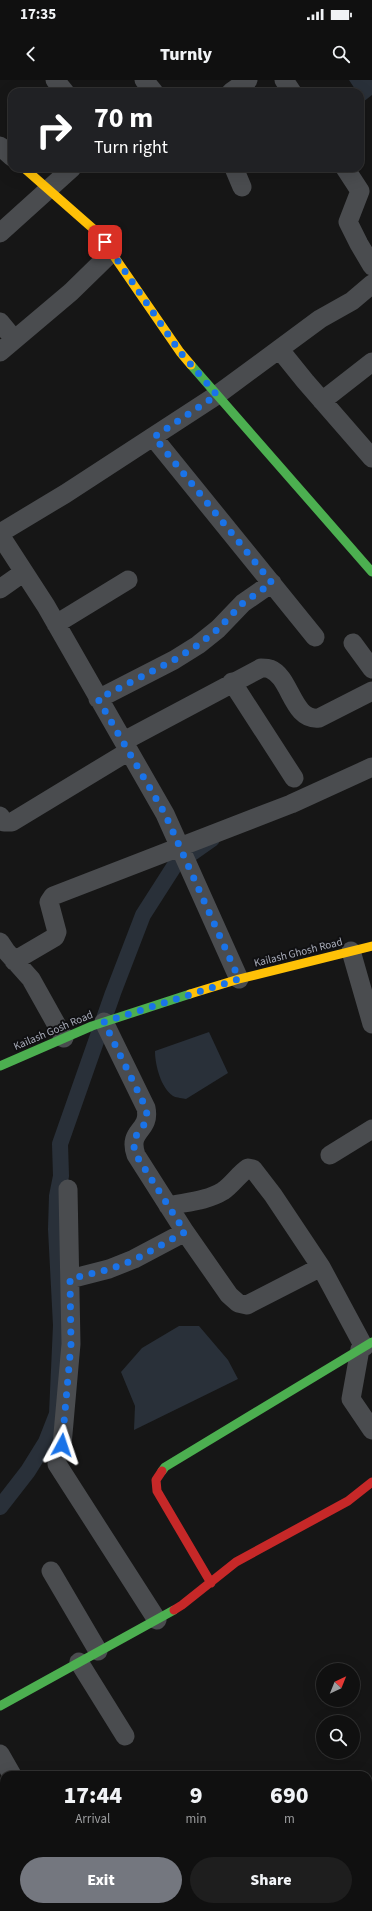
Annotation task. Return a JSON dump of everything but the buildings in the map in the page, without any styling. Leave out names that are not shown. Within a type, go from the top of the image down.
[{"type":"street","points":[[55,80],[62,88]]},
{"type":"street","points":[[144,80],[151,88]]},
{"type":"street","points":[[237,88],[248,80]]},
{"type":"street","points":[[0,146],[8,153]]},
{"type":"street","points":[[29,172],[98,233],[180,352],[372,572]]},
{"type":"street","points":[[0,233],[67,172]]},
{"type":"street","points":[[236,172],[242,187]]},
{"type":"street","points":[[348,172],[360,191],[348,222],[372,266]]},
{"type":"street","points":[[0,352],[71,292],[112,252]]},
{"type":"street","points":[[239,979],[165,814],[56,624],[0,534],[154,437],[217,395],[320,319],[352,301],[372,284]]},
{"type":"street","points":[[0,322],[14,339]]},
{"type":"street","points":[[280,350],[372,458]]},
{"type":"street","points":[[322,401],[372,362]]},
{"type":"street","points":[[154,437],[315,637]]},
{"type":"street","points":[[0,589],[24,572]]},
{"type":"street","points":[[56,624],[128,580]]},
{"type":"street","points":[[98,699],[174,660],[198,645],[218,629],[243,603],[272,583]]},
{"type":"street","points":[[353,643],[372,669]]},
{"type":"street","points":[[0,816],[4,822],[12,822],[126,746],[232,682],[261,668],[270,668],[277,673],[304,714],[311,719],[319,718],[372,691]]},
{"type":"street","points":[[232,682],[294,778]]},
{"type":"street","points":[[14,961],[55,937],[57,932],[49,902],[53,896],[183,856],[372,767]]},
{"type":"street","points":[[0,942],[14,961],[31,979],[64,1038]]},
{"type":"street","name":"Kailash Ghosh Road","points":[[104,1022],[239,979],[372,946]]},
{"type":"street","points":[[351,951],[372,1024]]},
{"type":"street","points":[[104,1022],[146,1108],[146,1121],[135,1137],[132,1145],[136,1155],[185,1232],[229,1295],[238,1303],[247,1305],[321,1267]]},
{"type":"street","name":"Kailash Gosh Road","points":[[0,1066],[104,1022]]},
{"type":"street","points":[[330,1155],[372,1129]]},
{"type":"street","points":[[168,1206],[208,1197],[222,1192],[248,1168],[253,1169],[274,1195],[321,1267],[365,1346],[351,1400],[372,1430]]},
{"type":"street","points":[[62,1445],[71,1344],[68,1189]]},
{"type":"street","points":[[70,1279],[110,1269],[128,1262],[185,1232]]},
{"type":"street","points":[[211,1583],[159,1496],[155,1487],[156,1478],[165,1467],[365,1346]]},
{"type":"street","points":[[57,1464],[157,1620]]},
{"type":"street","points":[[0,1706],[182,1605],[236,1562],[348,1501],[372,1482]]},
{"type":"street","points":[[51,1571],[98,1651]]},
{"type":"street","points":[[79,1662],[125,1736]]},
{"type":"street","points":[[0,1754],[10,1771]]},
{"type":"shaded area","points":[[349,80],[372,80],[372,95],[364,101],[364,88],[354,88]]},
{"type":"shaded area","points":[[209,1032],[228,1073],[186,1099],[173,1096],[165,1088],[162,1082],[156,1063],[155,1051]]},
{"type":"shaded area","points":[[179,1326],[199,1326],[228,1360],[238,1379],[134,1430],[135,1406],[121,1372],[142,1348]]},
{"type":"waterway","points":[[0,1507],[28,1471],[46,1442],[57,1414],[61,1325],[56,1229],[57,1196],[61,1176],[60,1144],[113,993],[143,915],[175,865],[212,839]]},
{"type":"traffic: fast","points":[[191,365],[372,572]]},
{"type":"traffic: fast","points":[[0,1066],[92,1026],[190,994]]},
{"type":"traffic: fast","points":[[162,1471],[165,1467],[372,1342]]},
{"type":"traffic: fast","points":[[0,1706],[174,1610]]},
{"type":"traffic: slow","points":[[29,172],[98,233],[180,352],[191,365]]},
{"type":"traffic: slow","points":[[190,994],[239,979],[372,946]]},
{"type":"traffic: jam","points":[[162,1471],[156,1480],[157,1491],[211,1583]]},
{"type":"traffic: jam","points":[[174,1610],[236,1562],[348,1501],[372,1482]]},
{"type":"route","points":[[62,1445],[71,1344],[70,1279],[110,1269],[134,1260],[185,1232],[136,1155],[132,1145],[135,1137],[146,1121],[146,1108],[104,1022],[239,979],[165,814],[98,699],[174,660],[198,645],[218,629],[243,603],[272,583],[154,437],[217,395],[180,352],[105,242]]}]
